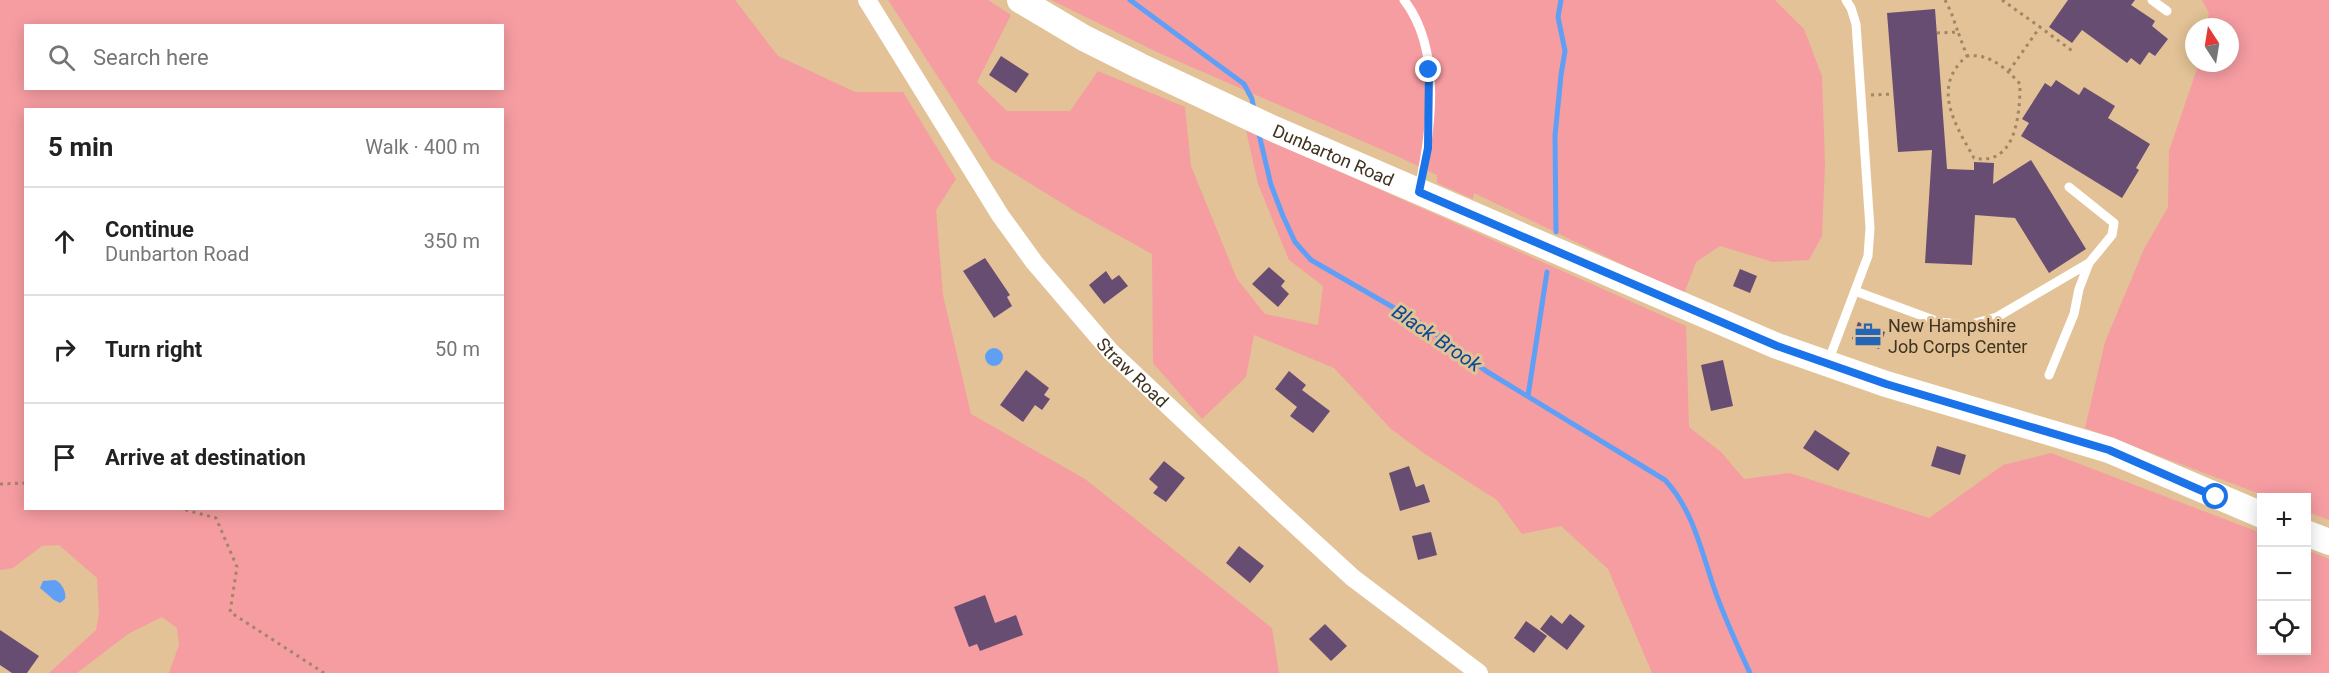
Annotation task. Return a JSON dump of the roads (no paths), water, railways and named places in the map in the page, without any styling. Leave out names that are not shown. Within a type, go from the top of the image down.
[{"type":"street","name":"Straw Road","points":[[867,0],[1000,215],[1034,262],[1103,343],[1153,393],[1353,578],[1479,673]]},
{"type":"street","name":"Dunbarton Road","points":[[1020,0],[1084,38],[1274,129],[1777,346],[1886,384],[2109,450],[2257,513]]},
{"type":"street","points":[[2311,535],[2329,542]]},
{"type":"lane","points":[[1404,0],[1420,27],[1427,49],[1429,70],[1428,148],[1419,192]]},
{"type":"lane","points":[[1827,364],[1868,256],[1870,228],[1856,24],[1846,0]]},
{"type":"lane","points":[[2152,0],[2167,11]]},
{"type":"lane","points":[[2049,375],[2074,314],[2079,289],[2089,263],[2112,235],[2114,223],[2069,187]]},
{"type":"lane","points":[[1855,291],[1939,322],[1968,325],[1997,317],[2089,263]]},
{"type":"water","points":[[994,348],[1000,351],[1003,357],[1000,363],[994,366],[988,363],[985,357],[988,351]]},
{"type":"water","points":[[55,580],[65,593],[65,599],[60,603],[40,588],[43,581]]},
{"type":"waterway","name":"Black Brook","points":[[1130,0],[1244,84],[1252,99],[1254,110]]},
{"type":"waterway","points":[[1556,232],[1555,136],[1565,51],[1558,17],[1561,0]]},
{"type":"waterway","name":"Black Brook","points":[[1258,130],[1271,185],[1283,216],[1295,242],[1311,260],[1422,324],[1486,371],[1665,480],[1683,504],[1689,517],[1722,610],[1750,673]]},
{"type":"waterway","points":[[1528,396],[1547,272]]},
{"type":"place","name":"New Hampshire Job Corps Center","points":[[1868,335]]}]
